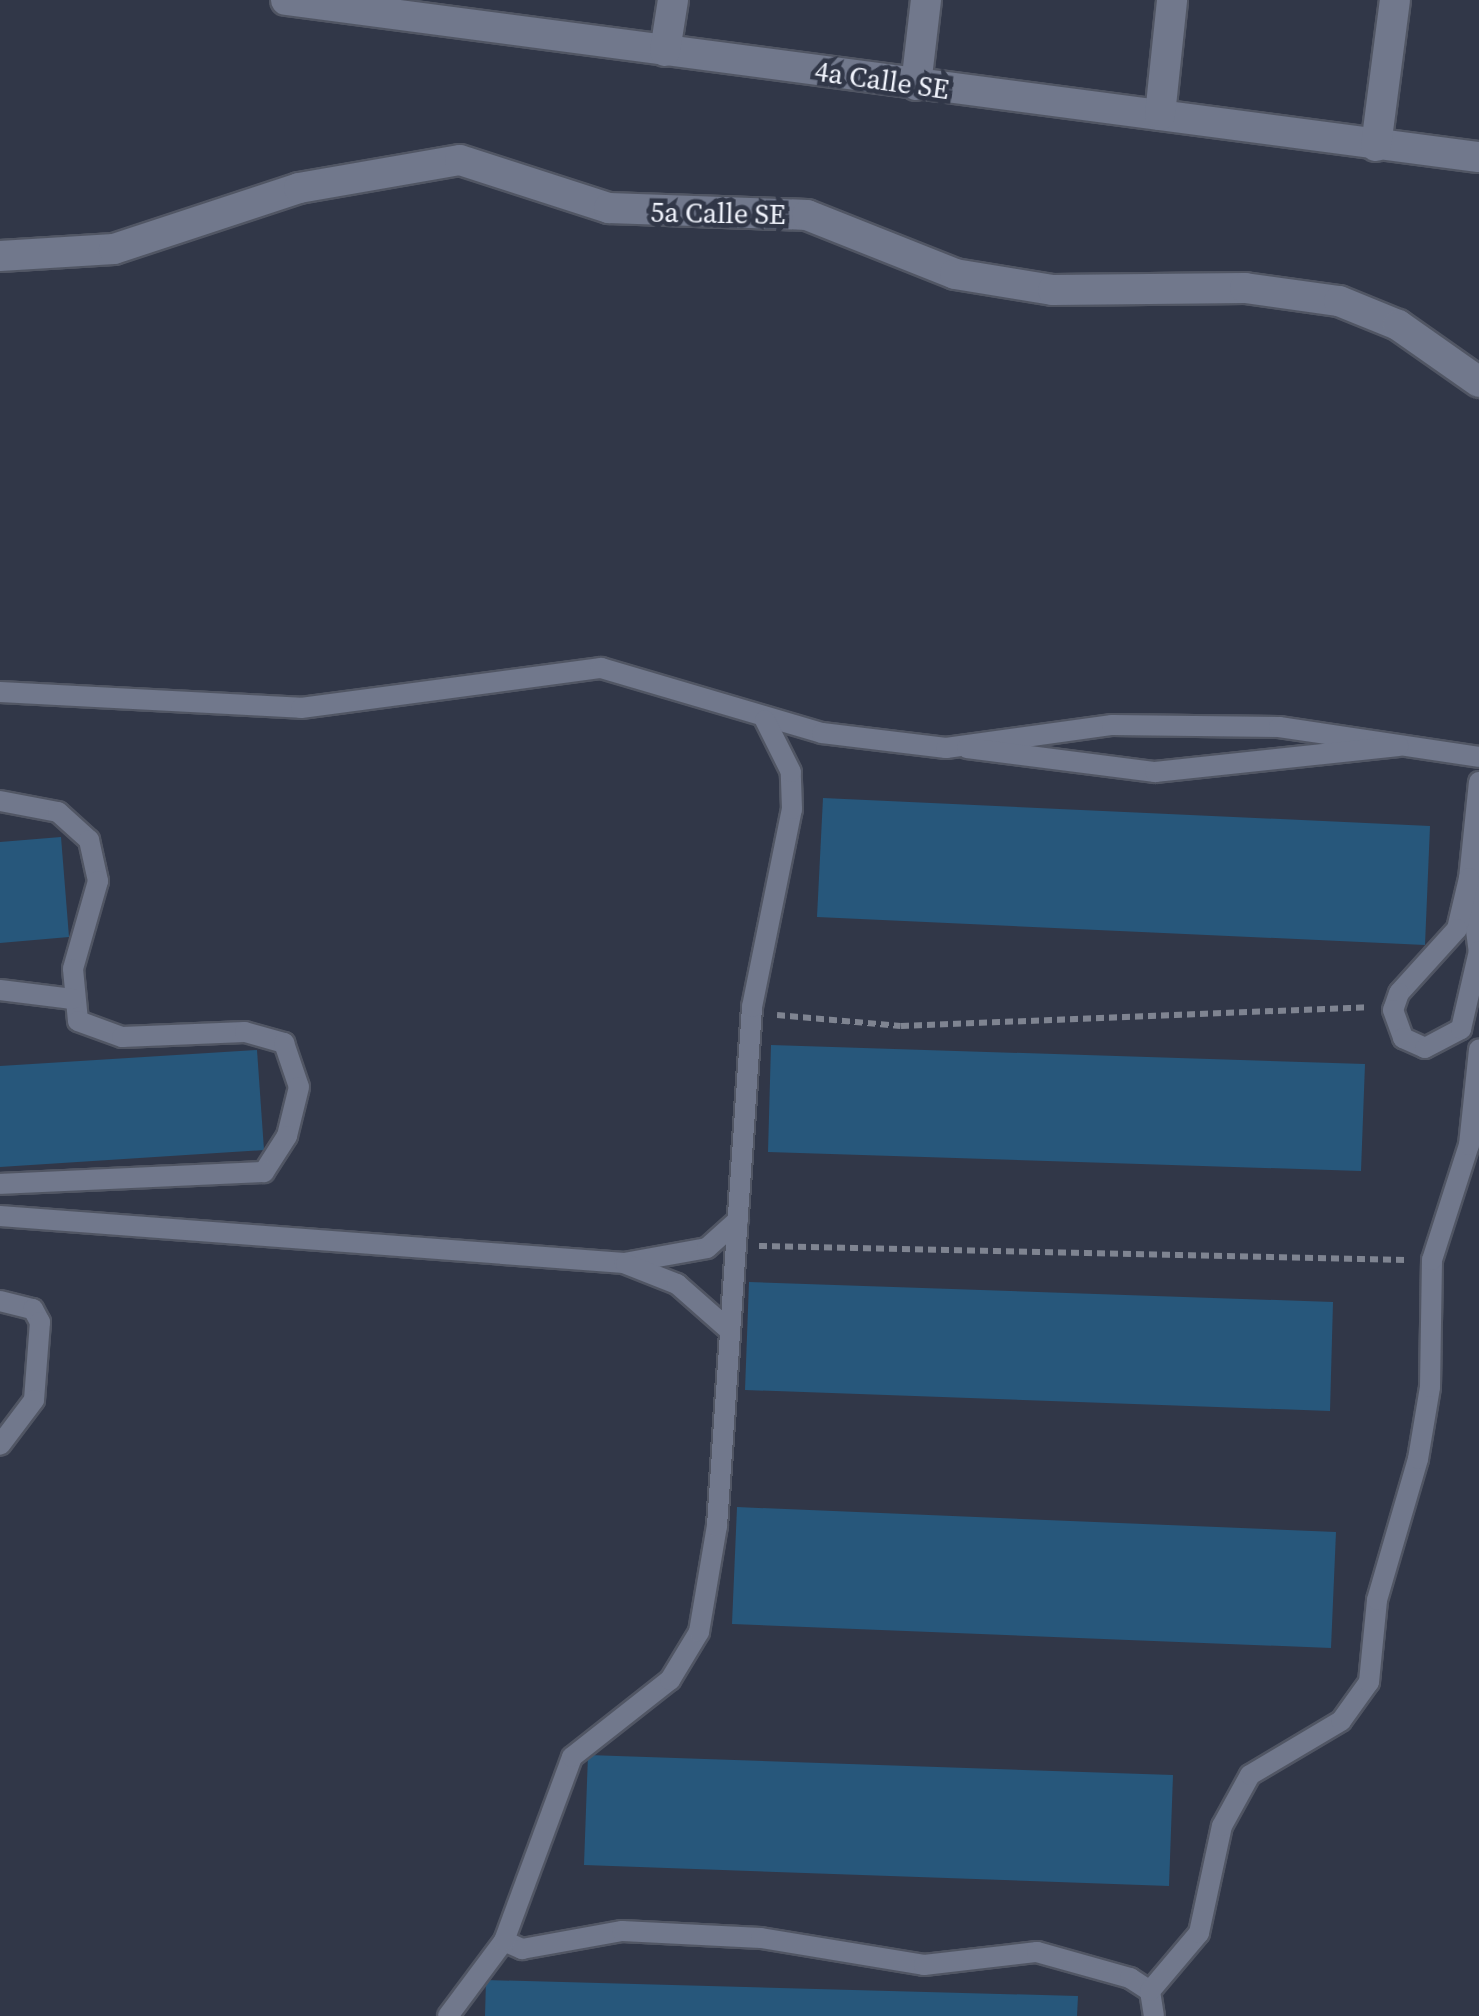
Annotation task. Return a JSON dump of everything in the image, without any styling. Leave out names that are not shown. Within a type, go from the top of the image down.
[{"type":"street","name":"4a Calle SE","points":[[286,0],[437,10],[666,50],[1479,157]]},
{"type":"street","points":[[666,50],[673,0]]},
{"type":"street","points":[[916,84],[926,0]]},
{"type":"street","points":[[1160,115],[1172,0]]},
{"type":"street","points":[[1376,146],[1395,0]]},
{"type":"street","name":"5a Calle SE","points":[[0,256],[114,249],[299,188],[460,160],[610,208],[806,215],[955,274],[1053,290],[1245,288],[1340,301],[1398,325],[1479,382]]},
{"type":"lane","points":[[0,692],[301,708],[602,668],[693,688],[765,720],[1155,772],[1408,744]]},
{"type":"lane","points":[[448,2016],[504,1941],[572,1757],[670,1680],[699,1632],[717,1526],[752,1007],[792,809],[790,772],[765,720]]},
{"type":"lane","points":[[965,748],[1112,726],[1279,726],[1479,757]]},
{"type":"lane","points":[[1468,878],[1479,952],[1460,1029],[1425,1048],[1403,1038],[1392,1010],[1423,958],[1456,929],[1468,878],[1479,782]]},
{"type":"lane","points":[[0,801],[58,812],[89,840],[98,881],[72,998],[78,1021],[122,1037],[245,1032],[284,1042],[299,1087],[287,1136],[264,1172],[0,1184]]},
{"type":"lane","points":[[0,990],[72,998]]},
{"type":"lane","points":[[1154,2016],[1150,1990],[1199,1932],[1222,1826],[1250,1776],[1341,1722],[1368,1682],[1377,1600],[1430,1387],[1432,1260],[1469,1144],[1479,1050]]},
{"type":"lane","points":[[0,1216],[624,1263],[706,1248],[738,1220]]},
{"type":"lane","points":[[624,1263],[677,1284],[728,1329]]},
{"type":"lane","points":[[0,1301],[32,1309],[40,1322],[34,1400],[0,1444]]},
{"type":"lane","points":[[504,1941],[522,1949],[622,1932],[761,1938],[924,1966],[1037,1952],[1100,1964],[1150,1990]]},
{"type":"path","points":[[752,1007],[901,1026],[1251,1016],[1344,1003],[1392,1010]]},
{"type":"path","points":[[734,1246],[1432,1260]]},
{"type":"building","points":[[823,798],[1430,826],[1425,945],[817,917]]},
{"type":"building","points":[[61,837],[69,937],[0,943],[0,842]]},
{"type":"building","points":[[771,1045],[1365,1064],[1361,1171],[768,1152]]},
{"type":"building","points":[[257,1050],[264,1150],[0,1167],[0,1066]]},
{"type":"building","points":[[749,1282],[1333,1302],[1330,1411],[745,1390]]},
{"type":"building","points":[[737,1507],[1336,1532],[1331,1648],[732,1624]]},
{"type":"building","points":[[588,1755],[1173,1775],[1169,1886],[584,1865]]},
{"type":"building","points":[[486,1980],[1078,1996],[1077,2016],[485,2016]]}]
